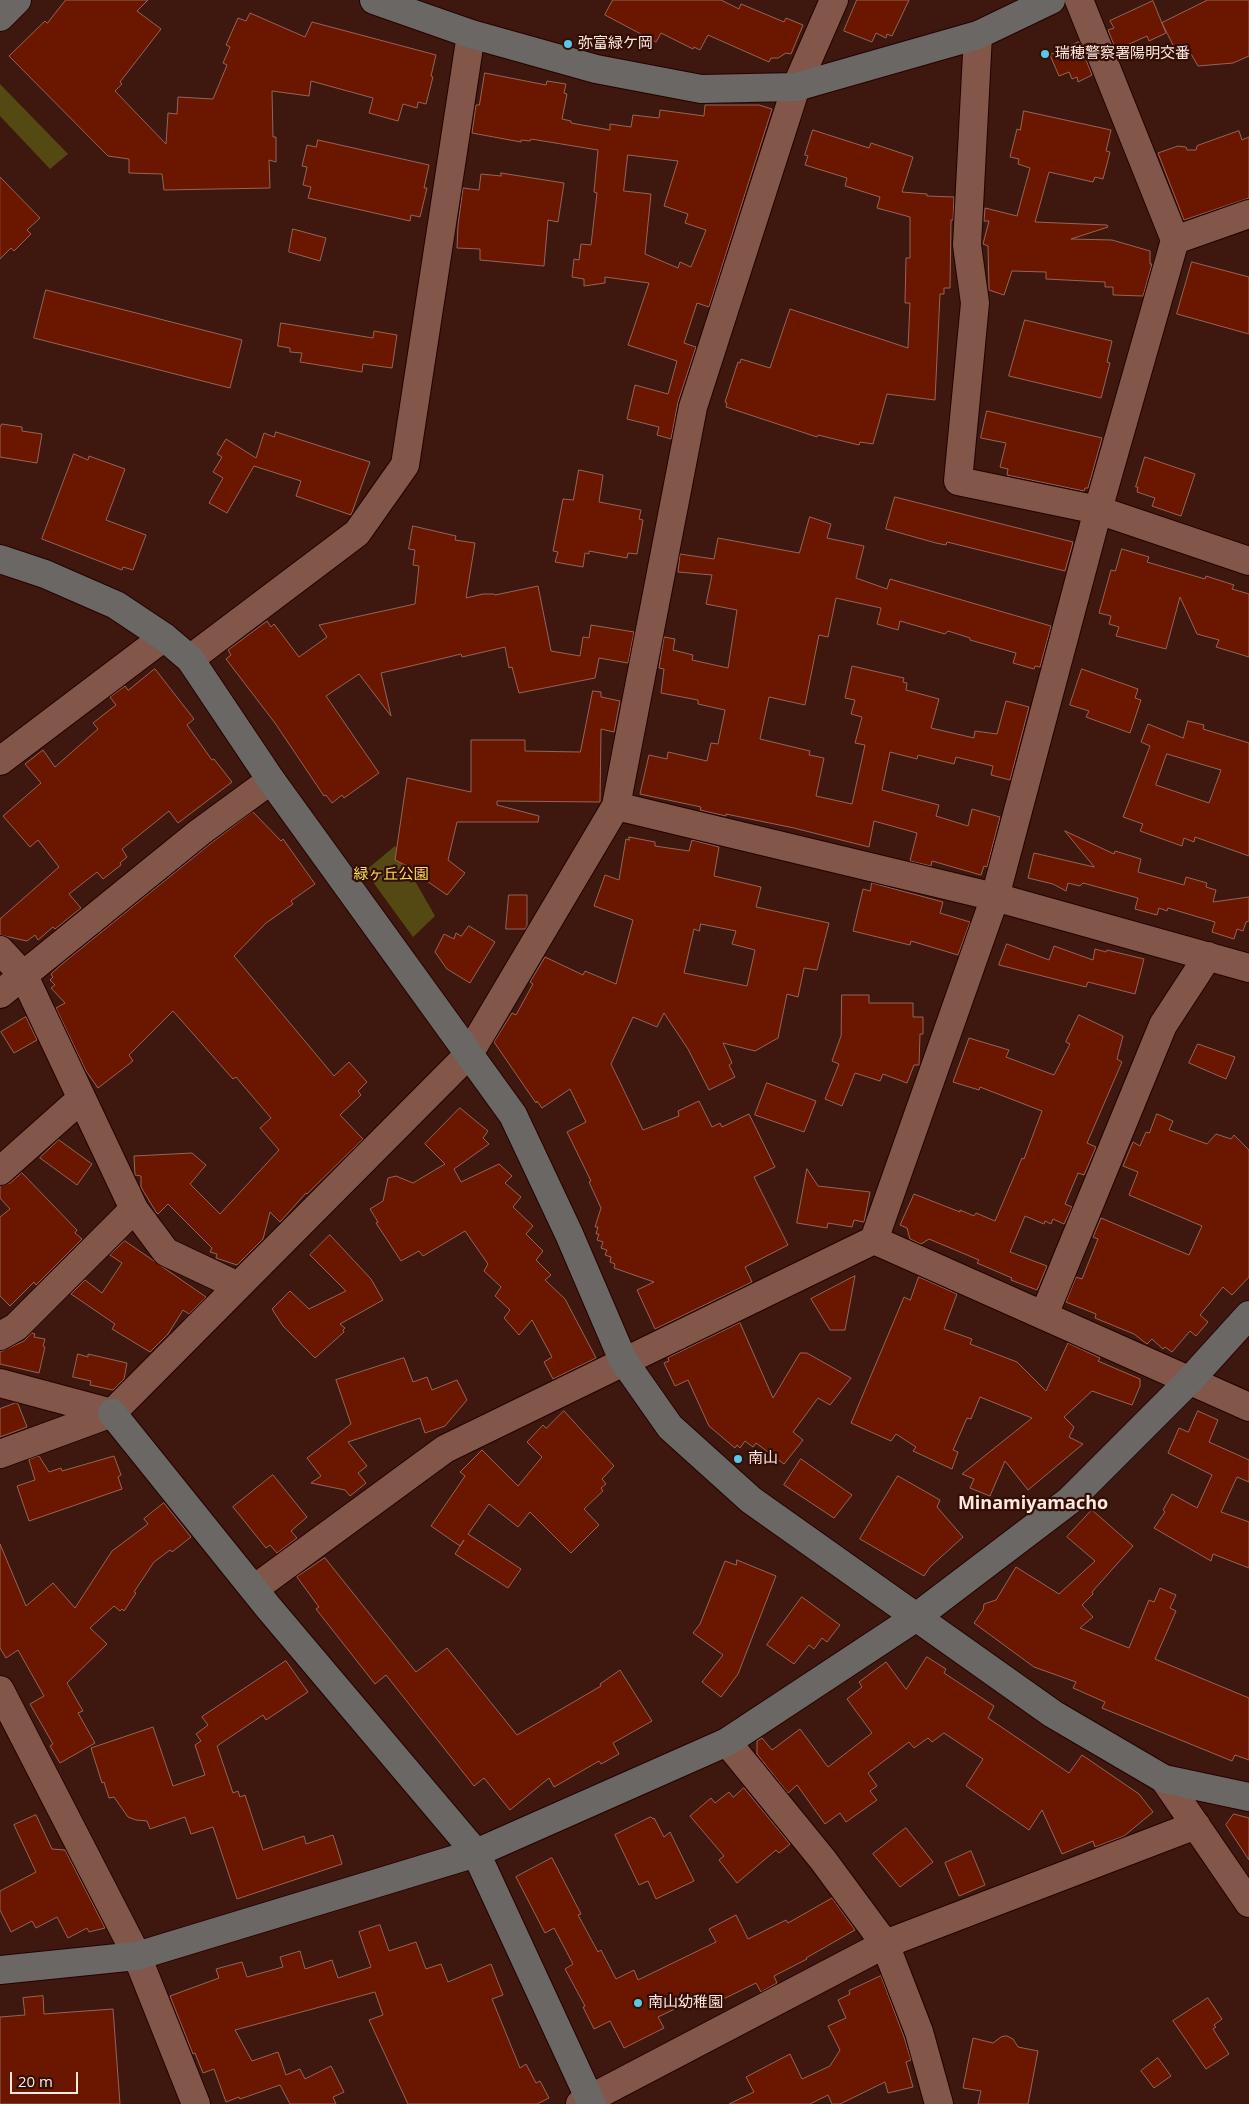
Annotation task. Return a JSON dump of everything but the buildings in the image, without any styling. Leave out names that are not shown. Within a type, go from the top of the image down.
[{"type":"street","points":[[0,17],[17,0]]},
{"type":"street","points":[[374,0],[471,34],[596,69],[701,89],[796,86],[978,35],[1052,0]]},
{"type":"street","points":[[0,1454],[112,1413],[469,1054],[616,806],[693,407],[796,86],[834,0]]},
{"type":"street","points":[[254,1589],[445,1448],[623,1360],[874,1240],[994,897],[1098,510],[1175,240],[1079,0]]},
{"type":"street","points":[[190,659],[357,533],[405,465],[471,34]]},
{"type":"street","points":[[978,35],[967,245],[975,303],[958,481],[1098,510],[1249,561]]},
{"type":"street","points":[[1175,240],[1249,214]]},
{"type":"street","points":[[0,559],[45,574],[116,605],[164,637],[190,659],[271,780],[513,1115],[569,1234],[623,1360],[670,1427],[751,1500],[1053,1714],[1164,1779],[1249,1797]]},
{"type":"street","points":[[0,761],[164,637]]},
{"type":"street","points":[[0,994],[200,832],[271,780]]},
{"type":"street","points":[[616,806],[994,897],[1249,967]]},
{"type":"street","points":[[0,950],[24,976],[134,1209],[166,1252],[238,1286]]},
{"type":"street","points":[[1044,1315],[1163,1024],[1208,956]]},
{"type":"street","points":[[0,1171],[81,1099]]},
{"type":"street","points":[[0,1336],[16,1327],[134,1209]]},
{"type":"street","points":[[874,1240],[1249,1407]]},
{"type":"street","points":[[0,1970],[137,1956],[476,1853],[727,1742],[915,1618],[1069,1501],[1190,1380],[1249,1315]]},
{"type":"street","points":[[0,1382],[112,1413],[254,1589],[476,1853],[587,2102],[886,1944],[1196,1825]]},
{"type":"street","points":[[0,1690],[137,1956],[196,2104]]},
{"type":"street","points":[[727,1742],[823,1860],[886,1944],[919,2032],[939,2104]]},
{"type":"street","points":[[1164,1779],[1249,1903]]},
{"type":"green space","points":[[0,84],[68,154],[50,169],[0,116]]},
{"type":"green space","name":"緑ヶ丘公園","points":[[395,846],[435,916],[413,937],[365,871]]},
{"type":"place","name":"弥富緑ケ岡","points":[[568,44]]},
{"type":"place","name":"瑞穂警察署陽明交番","points":[[1045,54]]},
{"type":"place","name":"南山","points":[[738,1459]]},
{"type":"place","name":"南山幼稚園","points":[[638,2003]]},
{"type":"district","name":"Minamiyamacho","points":[[1033,1504]]}]
